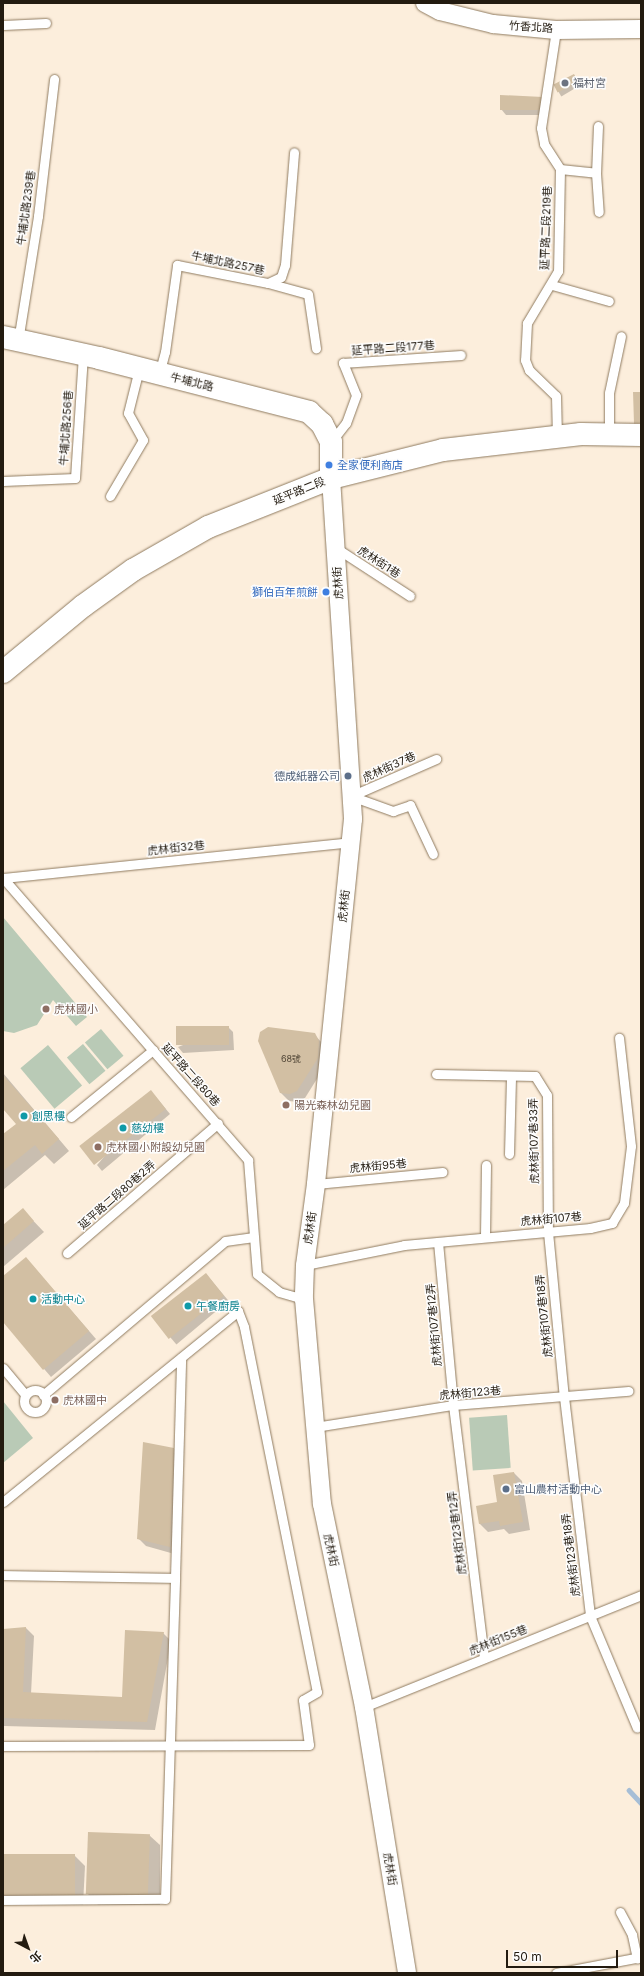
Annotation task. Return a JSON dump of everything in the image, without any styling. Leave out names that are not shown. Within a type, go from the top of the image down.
[{"type":"street","name":"竹香北路","points":[[425,3],[440,11],[493,24],[556,30],[641,29]]},
{"type":"street","name":"牛埔北路","points":[[11,339],[149,371],[309,412],[322,424],[331,442],[331,478]]},
{"type":"street","name":"延平路二段","points":[[3,672],[83,606],[133,570],[208,527],[331,478],[442,450],[556,436],[641,434]]},
{"type":"street","name":"虎林街","points":[[331,478],[351,796],[350,842],[316,1184],[305,1265],[304,1299],[322,1504],[364,1707],[407,1973]]},
{"type":"lane","points":[[3,25],[46,23]]},
{"type":"lane","points":[[556,30],[541,128],[544,144],[560,169],[596,172]]},
{"type":"lane","name":"牛埔北路239巷","points":[[11,339],[38,216],[54,79]]},
{"type":"lane","points":[[598,126],[596,172],[599,212]]},
{"type":"lane","name":"牛埔北路257巷","points":[[149,371],[165,352],[177,265],[268,284],[281,277],[285,266],[294,152]]},
{"type":"lane","name":"延平路二段219巷","points":[[556,436],[556,396],[529,370],[525,360],[527,323],[552,284],[558,271],[560,169]]},
{"type":"lane","points":[[268,284],[308,294],[316,348]]},
{"type":"lane","points":[[552,284],[609,300]]},
{"type":"lane","points":[[609,434],[608,393],[621,336]]},
{"type":"lane","name":"牛埔北路256巷","points":[[3,481],[75,478],[83,355]]},
{"type":"lane","name":"延平路二段177巷","points":[[331,442],[346,423],[356,395],[343,363],[461,355]]},
{"type":"lane","points":[[110,496],[143,440],[128,414],[149,371]]},
{"type":"lane","name":"虎林街1巷","points":[[336,548],[410,596]]},
{"type":"lane","name":"虎林街37巷","points":[[351,796],[436,759]]},
{"type":"lane","points":[[351,796],[393,810],[410,804],[433,854]]},
{"type":"lane","name":"虎林街32巷","points":[[3,878],[350,842]]},
{"type":"lane","name":"延平路二段80巷","points":[[3,878],[218,1123],[248,1160],[257,1274],[279,1292],[304,1299]]},
{"type":"lane","name":"虎林街107巷","points":[[305,1265],[404,1245],[548,1232],[612,1223],[624,1203],[631,1146],[620,1038]]},
{"type":"lane","points":[[71,1117],[153,1050]]},
{"type":"lane","name":"虎林街107巷33弄","points":[[436,1074],[511,1077],[535,1076],[547,1095],[548,1232]]},
{"type":"lane","name":"虎林街107巷33弄","points":[[509,1154],[511,1077]]},
{"type":"lane","name":"延平路二段80巷2弄","points":[[67,1253],[218,1123]]},
{"type":"lane","points":[[485,1237],[486,1165]]},
{"type":"lane","name":"虎林街95巷","points":[[316,1184],[442,1172]]},
{"type":"lane","name":"虎林街107巷18弄","points":[[548,1232],[564,1397]]},
{"type":"lane","points":[[43,1395],[226,1241],[254,1237]]},
{"type":"lane","name":"虎林街107巷12弄","points":[[438,1242],[453,1405]]},
{"type":"lane","points":[[3,1502],[238,1311],[244,1328],[317,1692],[303,1700],[309,1745],[3,1746]]},
{"type":"lane","points":[[3,1900],[165,1899],[172,1746],[180,1358]]},
{"type":"lane","points":[[3,1368],[26,1395],[25,1405],[33,1412],[43,1408],[45,1401],[43,1395],[35,1391],[26,1395]]},
{"type":"lane","name":"虎林街123巷","points":[[315,1427],[453,1405],[628,1391]]},
{"type":"lane","name":"虎林街123巷18弄","points":[[564,1397],[590,1616],[637,1728]]},
{"type":"lane","name":"虎林街123巷12弄","points":[[453,1405],[484,1658]]},
{"type":"lane","points":[[3,1575],[175,1578]]},
{"type":"lane","name":"虎林街155巷","points":[[364,1707],[641,1595]]},
{"type":"lane","points":[[556,1973],[639,1958],[632,1934],[620,1912]]},
{"type":"green space","points":[[3,917],[87,1017],[76,1026],[53,1000],[37,1025],[14,1033],[3,1031]]},
{"type":"green space","points":[[101,1029],[123,1056],[107,1069],[85,1042]]},
{"type":"green space","points":[[83,1044],[105,1071],[89,1084],[67,1057]]},
{"type":"green space","points":[[48,1045],[82,1086],[54,1109],[20,1068]]},
{"type":"green space","points":[[3,1401],[33,1438],[3,1463]]},
{"type":"green space","points":[[507,1415],[511,1468],[473,1471],[469,1418]]},
{"type":"building","name":"福村宮","points":[[574,74],[578,82],[558,92],[554,84]]},
{"type":"building","points":[[500,95],[543,97],[542,110],[500,110]]},
{"type":"building","points":[[633,392],[641,392],[641,423],[634,424]]},
{"type":"building","points":[[176,1026],[229,1026],[229,1045],[176,1045]]},
{"type":"building","points":[[268,1027],[315,1033],[319,1041],[318,1058],[297,1091],[290,1094],[280,1093],[258,1041],[260,1032]]},
{"type":"building","name":"創思樓","points":[[3,1075],[59,1139],[42,1154],[35,1145],[3,1171],[3,1134],[16,1124],[3,1109]]},
{"type":"building","name":"慈幼樓","points":[[151,1090],[166,1109],[94,1165],[79,1146]]},
{"type":"building","points":[[23,1208],[34,1221],[3,1248],[3,1225]]},
{"type":"building","name":"活動中心","points":[[26,1257],[89,1331],[43,1370],[3,1322],[3,1276]]},
{"type":"building","name":"午餐廚房","points":[[206,1273],[224,1296],[169,1339],[151,1316]]},
{"type":"building","points":[[143,1442],[174,1448],[170,1547],[137,1539]]},
{"type":"building","name":"富山農村活動中心","points":[[514,1472],[523,1522],[500,1526],[499,1521],[479,1524],[476,1506],[497,1502],[493,1475]]},
{"type":"building","points":[[26,1627],[23,1692],[122,1697],[125,1630],[164,1632],[147,1722],[3,1718],[3,1629]]},
{"type":"building","points":[[88,1832],[150,1834],[148,1896],[86,1894]]},
{"type":"building","points":[[3,1854],[75,1854],[75,1895],[3,1895]]},
{"type":"waterway","points":[[629,1790],[641,1803]]},
{"type":"place","name":"福村宮","points":[[565,83]]},
{"type":"place","name":"全家便利商店","points":[[329,465]]},
{"type":"place","name":"獅伯百年煎餅","points":[[326,592]]},
{"type":"place","name":"德成紙器公司","points":[[348,776]]},
{"type":"place","name":"虎林國小","points":[[46,1009]]},
{"type":"place","name":"陽光森林幼兒園","points":[[286,1105]]},
{"type":"place","name":"創思樓","points":[[24,1116]]},
{"type":"place","name":"慈幼樓","points":[[123,1128]]},
{"type":"place","name":"虎林國小附設幼兒園","points":[[98,1147]]},
{"type":"place","name":"活動中心","points":[[33,1299]]},
{"type":"place","name":"午餐廚房","points":[[188,1306]]},
{"type":"place","name":"虎林國中","points":[[55,1400]]},
{"type":"place","name":"富山農村活動中心","points":[[506,1489]]}]
